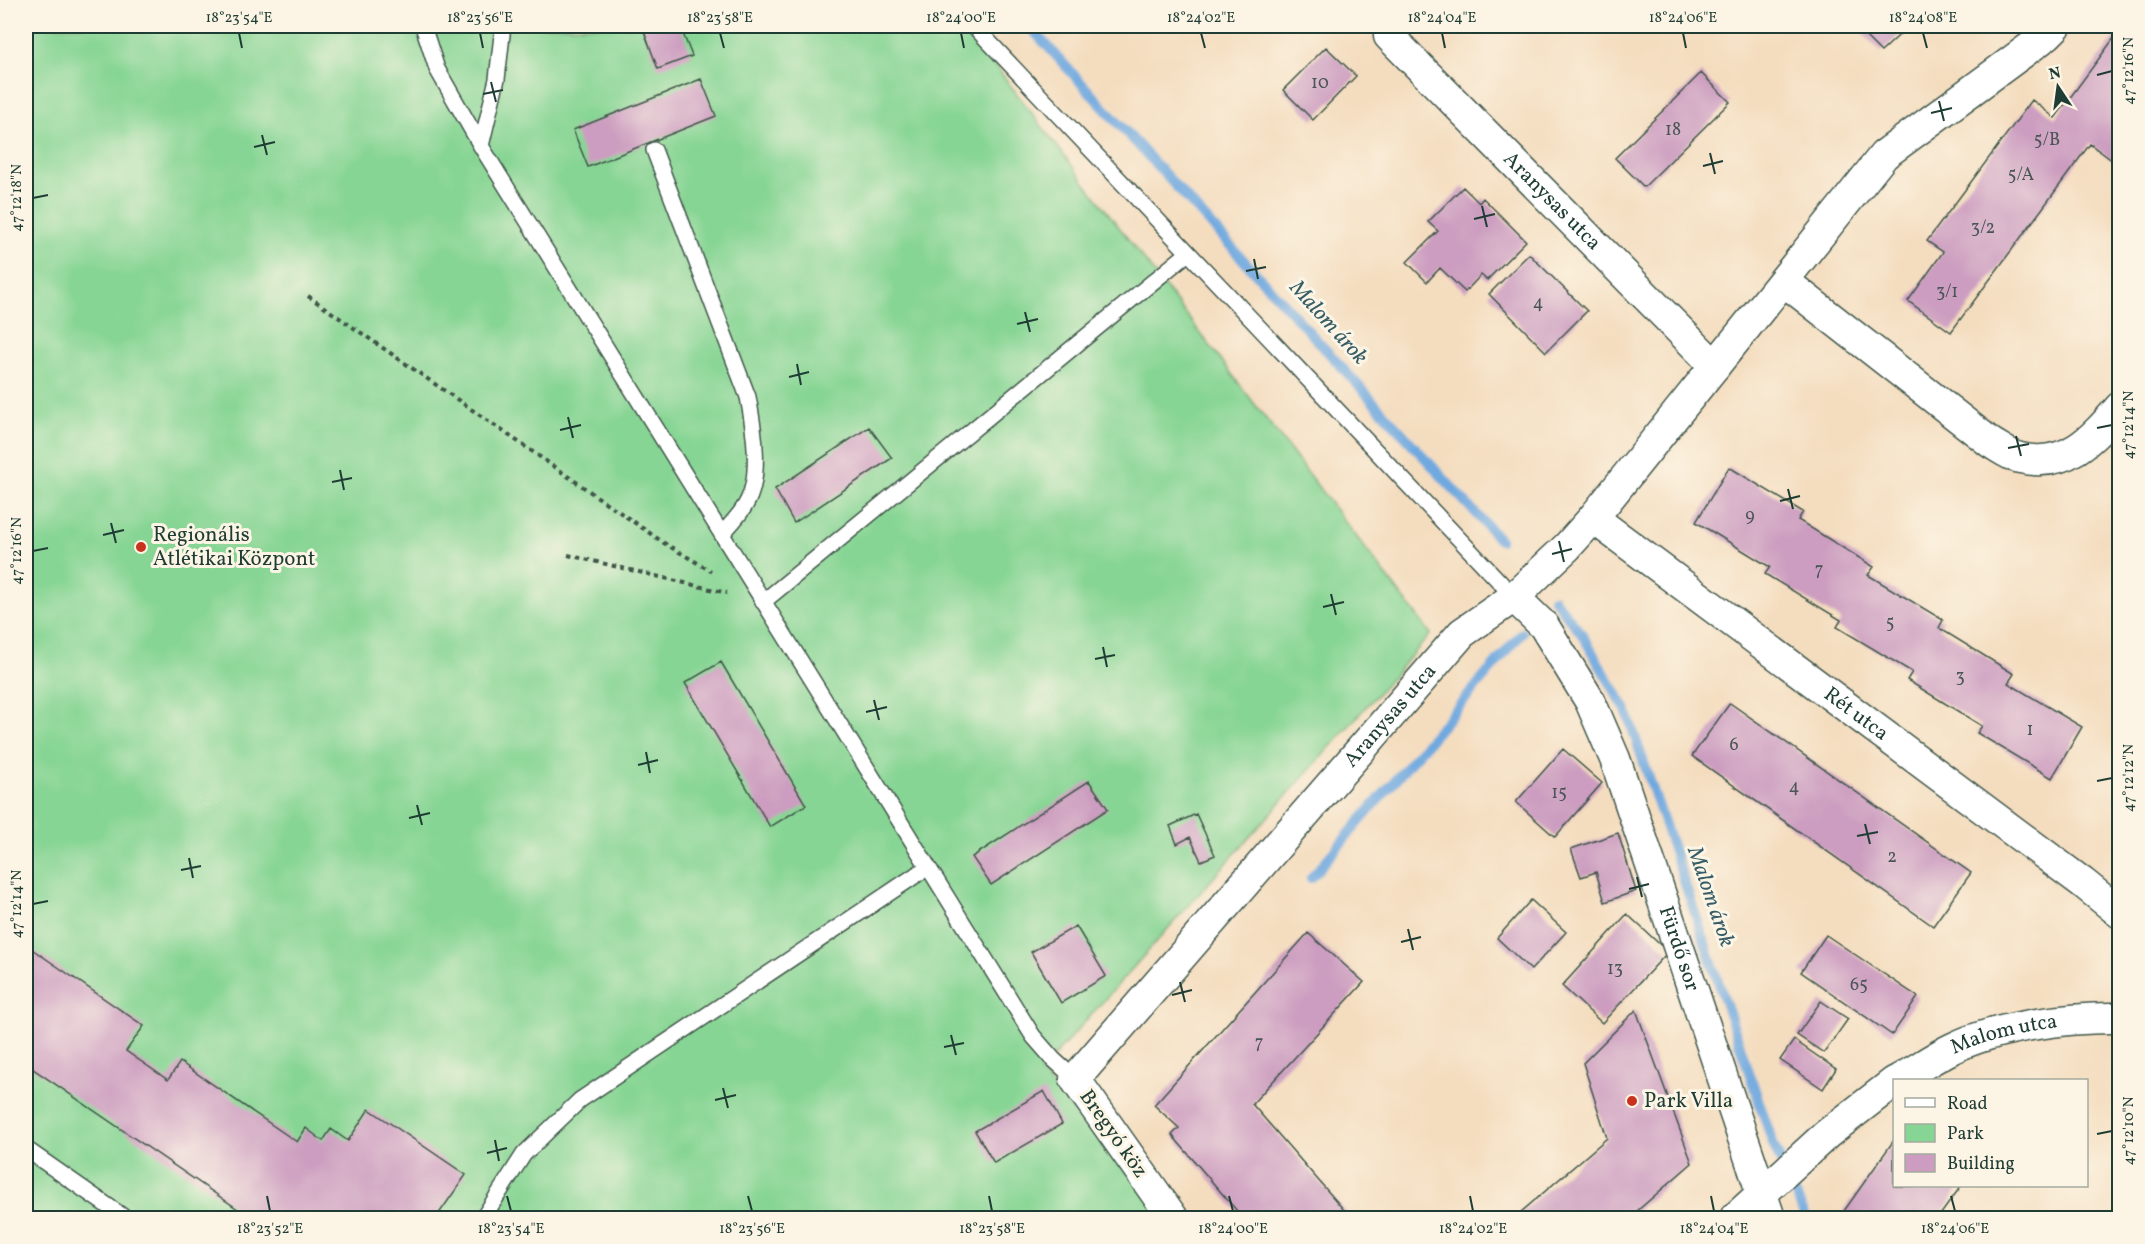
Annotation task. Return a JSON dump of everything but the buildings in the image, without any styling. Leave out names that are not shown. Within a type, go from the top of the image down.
[{"type":"street","name":"Aranysas utca","points":[[1075,1079],[1462,633],[1514,597],[1567,547],[1593,518],[1884,155],[2047,29]]},
{"type":"street","name":"Aranysas utca","points":[[1389,36],[1715,366]]},
{"type":"street","points":[[1784,281],[1991,443],[2020,458],[2046,459],[2069,455],[2094,436],[2120,406]]},
{"type":"street","name":"Rét utca","points":[[1593,518],[2083,883],[2120,913]]},
{"type":"street","name":"Fürdő sor","points":[[1514,597],[1544,626],[1590,701],[1615,759],[1766,1207]]},
{"type":"street","name":"Malom utca","points":[[1899,1079],[1954,1047],[1993,1034],[2045,1023],[2120,1018]]},
{"type":"street","name":"Bregyó köz","points":[[1075,1079],[1173,1218]]},
{"type":"street","name":"Malom utca","points":[[1766,1207],[1827,1134],[1893,1083]]},
{"type":"street","points":[[1735,1218],[1766,1207]]},
{"type":"lane","points":[[423,26],[437,69],[481,146],[763,602],[1033,1036],[1075,1079]]},
{"type":"lane","points":[[481,146],[497,79],[503,26]]},
{"type":"lane","points":[[974,26],[1514,597]]},
{"type":"lane","points":[[654,150],[748,397],[755,433],[755,471],[747,503],[722,534]]},
{"type":"lane","points":[[763,602],[1188,253]]},
{"type":"lane","points":[[483,1218],[524,1154],[580,1100],[928,867]]},
{"type":"lane","points":[[26,1149],[125,1218]]},
{"type":"path","points":[[308,296],[654,537],[713,573]]},
{"type":"path","points":[[568,555],[763,602]]},
{"type":"green space","points":[[26,26],[965,26],[1431,634],[1040,1072],[1168,1218],[26,1218]]},
{"type":"waterway","name":"Malom árok","points":[[1029,26],[1500,540]]},
{"type":"waterway","name":"Malom árok","points":[[1554,599],[1581,633],[1626,710],[1774,1146],[1806,1218]]},
{"type":"waterway","points":[[1311,878],[1522,633]]},
{"type":"place","name":"Regionális Atlétikai Központ","points":[[141,547]]},
{"type":"place","name":"Park Villa","points":[[1632,1101]]}]
